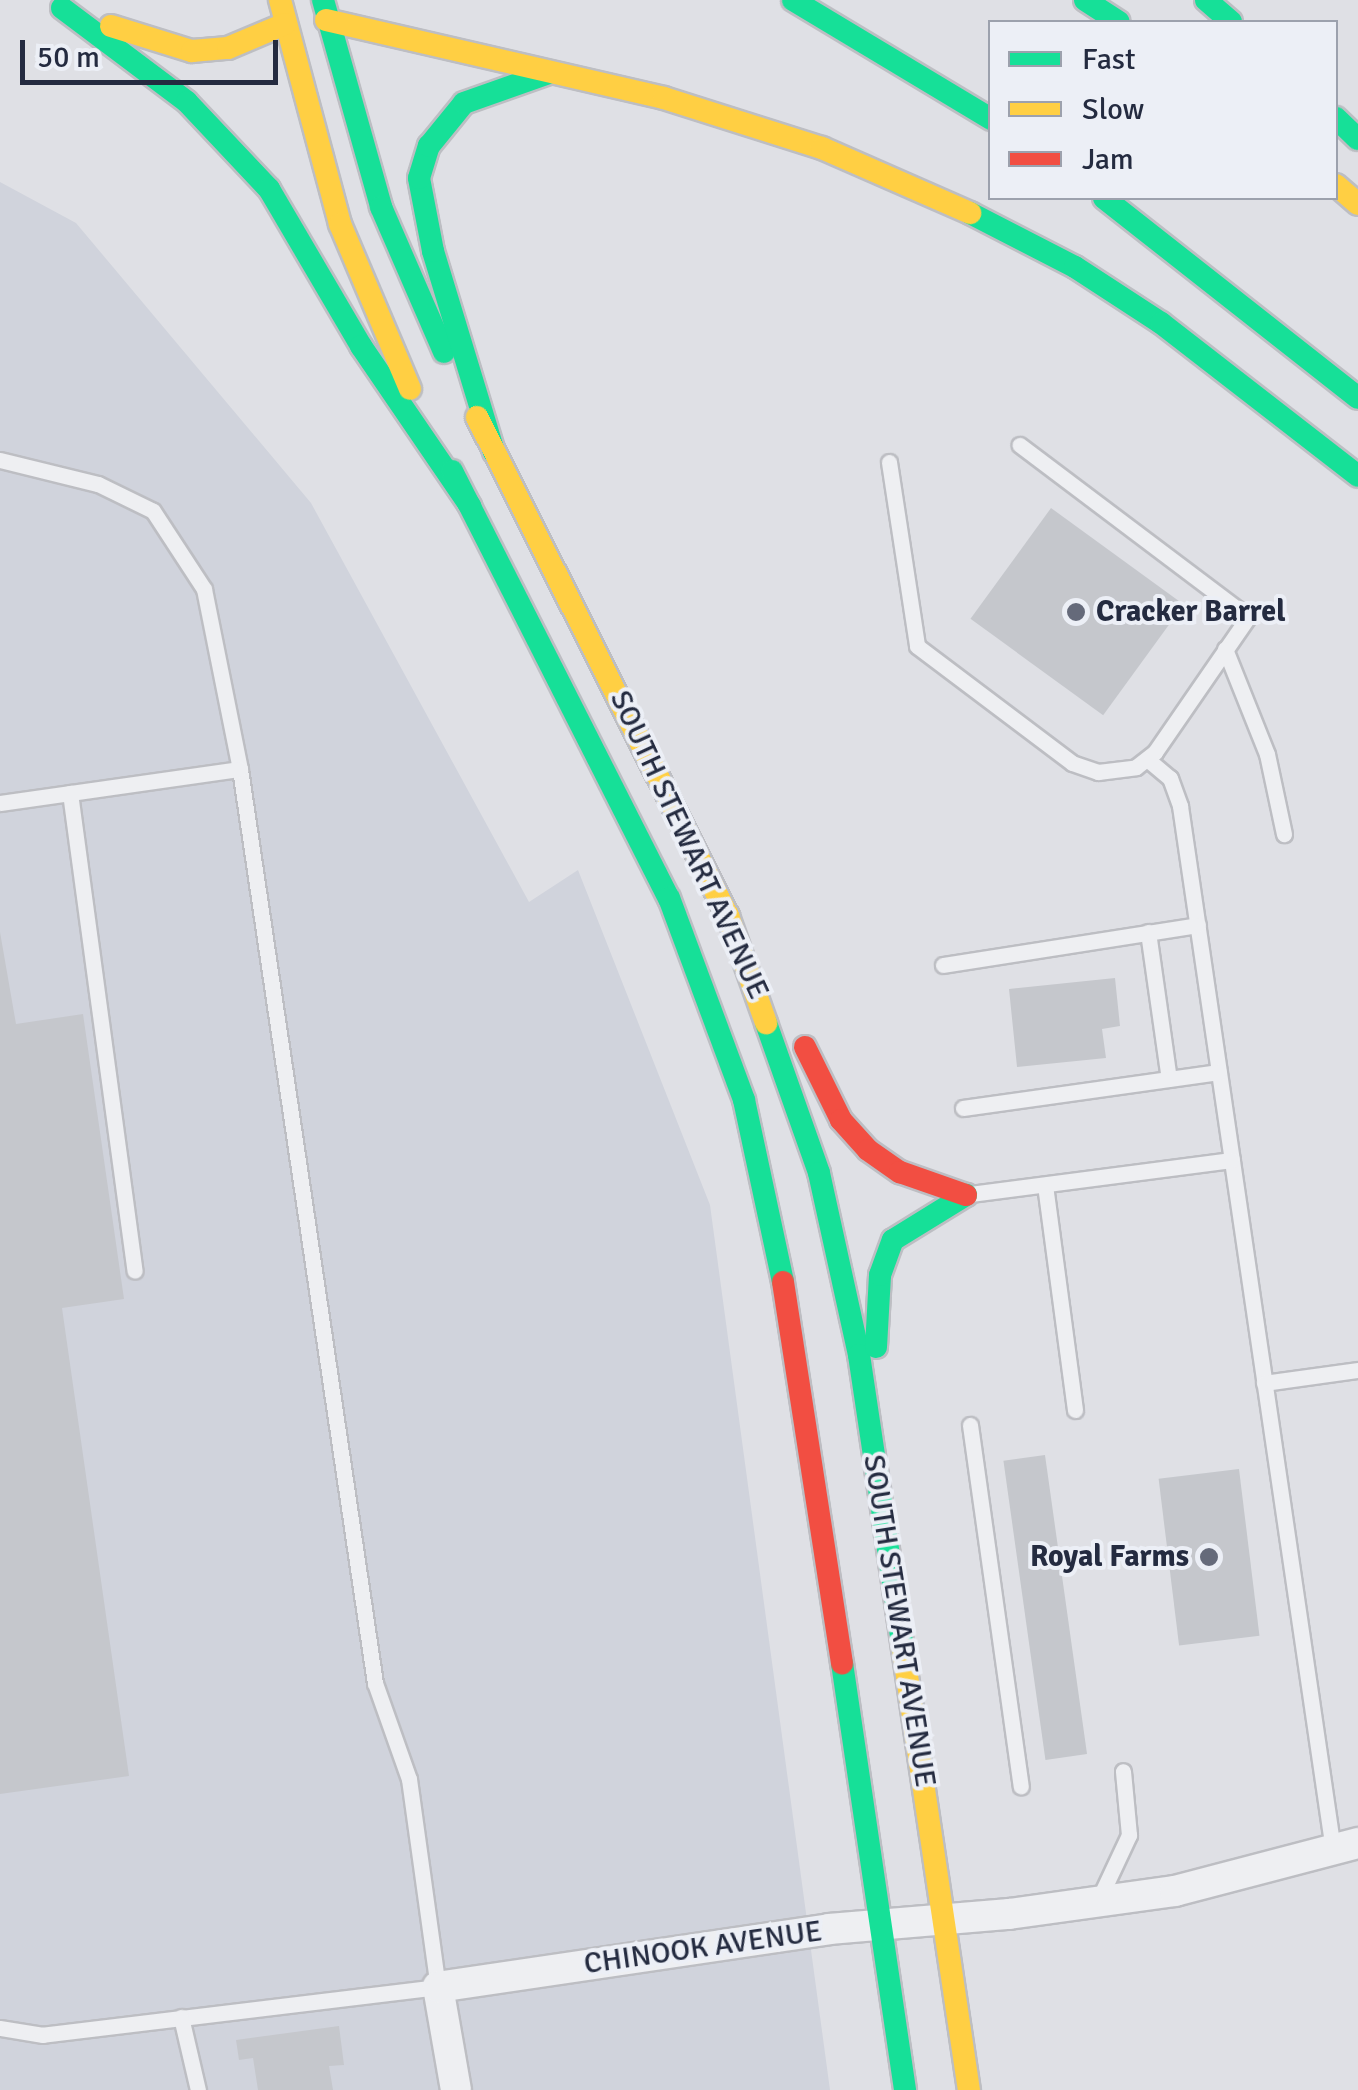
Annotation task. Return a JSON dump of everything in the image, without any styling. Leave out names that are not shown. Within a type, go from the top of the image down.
[{"type":"main road","name":"SOUTH STEWART AVENUE","points":[[280,0],[340,224],[423,418],[669,898],[744,1100],[794,1335],[906,2090]]},
{"type":"main road","points":[[793,0],[988,119]]},
{"type":"main road","points":[[1085,0],[1116,20]]},
{"type":"main road","points":[[1206,0],[1229,20]]},
{"type":"main road","points":[[52,4],[192,51],[228,48],[324,10],[778,132],[970,211],[1161,323],[1358,476]]},
{"type":"main road","points":[[52,4],[187,102],[270,189],[361,346],[470,506]]},
{"type":"main road","name":"SOUTH STEWART AVENUE","points":[[324,10],[382,208],[494,452],[728,916],[819,1172],[872,1445],[969,2090]]},
{"type":"main road","points":[[494,452],[432,251],[419,178],[429,146],[464,103],[499,85],[549,73]]},
{"type":"main road","points":[[1338,187],[1358,204]]},
{"type":"main road","points":[[1107,200],[1358,398]]},
{"type":"main road","points":[[728,916],[856,1139],[900,1172],[966,1195]]},
{"type":"main road","points":[[872,1445],[885,1256],[904,1228],[966,1195]]},
{"type":"street","name":"CHINOOK AVENUE","points":[[438,1987],[881,1925],[1098,1902],[1215,1883],[1345,1847]]},
{"type":"street","points":[[438,1987],[456,2090]]},
{"type":"lane","points":[[889,462],[916,646],[1072,762],[1114,772],[1147,759],[1248,616],[1020,445]]},
{"type":"lane","points":[[0,460],[98,484],[153,512],[199,573],[223,657],[375,1683],[409,1780],[438,1987]]},
{"type":"lane","points":[[1226,649],[1267,754],[1284,834]]},
{"type":"lane","points":[[1147,759],[1170,778],[1180,806],[1264,1383],[1345,1847]]},
{"type":"lane","points":[[0,803],[240,769]]},
{"type":"lane","points":[[70,793],[136,1271]]},
{"type":"lane","points":[[942,964],[1198,925]]},
{"type":"lane","points":[[1148,932],[1169,1080]]},
{"type":"lane","points":[[964,1108],[1218,1072]]},
{"type":"lane","points":[[966,1195],[1232,1160]]},
{"type":"lane","points":[[1045,1185],[1075,1410]]},
{"type":"lane","points":[[1264,1383],[1358,1370]]},
{"type":"lane","points":[[970,1425],[1021,1786]]},
{"type":"lane","points":[[1098,1902],[1129,1835],[1124,1770]]},
{"type":"lane","name":"CHINOOK AVENUE","points":[[0,2028],[43,2035],[438,1987]]},
{"type":"lane","points":[[181,2017],[198,2090]]},
{"type":"shaded area","points":[[0,182],[76,223],[311,503],[529,902],[578,870],[710,1205],[830,2090],[0,2090]]},
{"type":"building","name":"Cracker Barrel","points":[[1051,508],[1184,604],[1103,715],[970,619]]},
{"type":"building","points":[[0,932],[16,1024],[83,1014],[124,1299],[62,1308],[129,1776],[0,1794]]},
{"type":"building","points":[[1115,978],[1120,1026],[1102,1029],[1106,1058],[1017,1067],[1009,989]]},
{"type":"building","points":[[1045,1455],[1087,1754],[1045,1760],[1003,1461]]},
{"type":"building","name":"Royal Farms","points":[[1239,1469],[1259,1636],[1179,1646],[1159,1479]]},
{"type":"building","points":[[339,2026],[344,2065],[329,2066],[333,2090],[258,2090],[253,2058],[239,2060],[236,2040]]},
{"type":"traffic: fast","points":[[323,0],[381,207],[444,352]]},
{"type":"traffic: fast","points":[[793,0],[988,117]]},
{"type":"traffic: fast","points":[[1085,0],[1116,20]]},
{"type":"traffic: fast","points":[[1206,0],[1229,20]]},
{"type":"traffic: fast","points":[[62,8],[187,102],[269,189],[361,346],[470,506]]},
{"type":"traffic: fast","points":[[494,452],[433,251],[419,178],[429,146],[464,103],[546,74]]},
{"type":"traffic: fast","points":[[1338,120],[1358,139]]},
{"type":"traffic: fast","points":[[1107,200],[1358,398]]},
{"type":"traffic: fast","points":[[970,213],[1075,267],[1161,323],[1358,476]]},
{"type":"traffic: fast","points":[[452,471],[669,898],[744,1100],[783,1282]]},
{"type":"traffic: fast","points":[[766,1023],[819,1173],[859,1355],[903,1649]]},
{"type":"traffic: fast","points":[[876,1347],[880,1275],[893,1240],[966,1195]]},
{"type":"traffic: fast","points":[[842,1663],[905,2090]]},
{"type":"traffic: slow","points":[[280,0],[340,224],[410,389]]},
{"type":"traffic: slow","points":[[326,20],[664,98],[822,148],[970,213]]},
{"type":"traffic: slow","points":[[111,26],[192,51],[228,48],[285,24]]},
{"type":"traffic: slow","points":[[1338,187],[1358,204]]},
{"type":"traffic: slow","points":[[477,417],[728,916],[766,1023]]},
{"type":"traffic: slow","points":[[903,1649],[969,2090]]},
{"type":"traffic: jam","points":[[805,1047],[841,1120],[868,1150],[900,1172],[966,1195]]},
{"type":"traffic: jam","points":[[783,1282],[842,1663]]},
{"type":"place","name":"Cracker Barrel","points":[[1076,612]]},
{"type":"place","name":"Royal Farms","points":[[1209,1557]]}]
